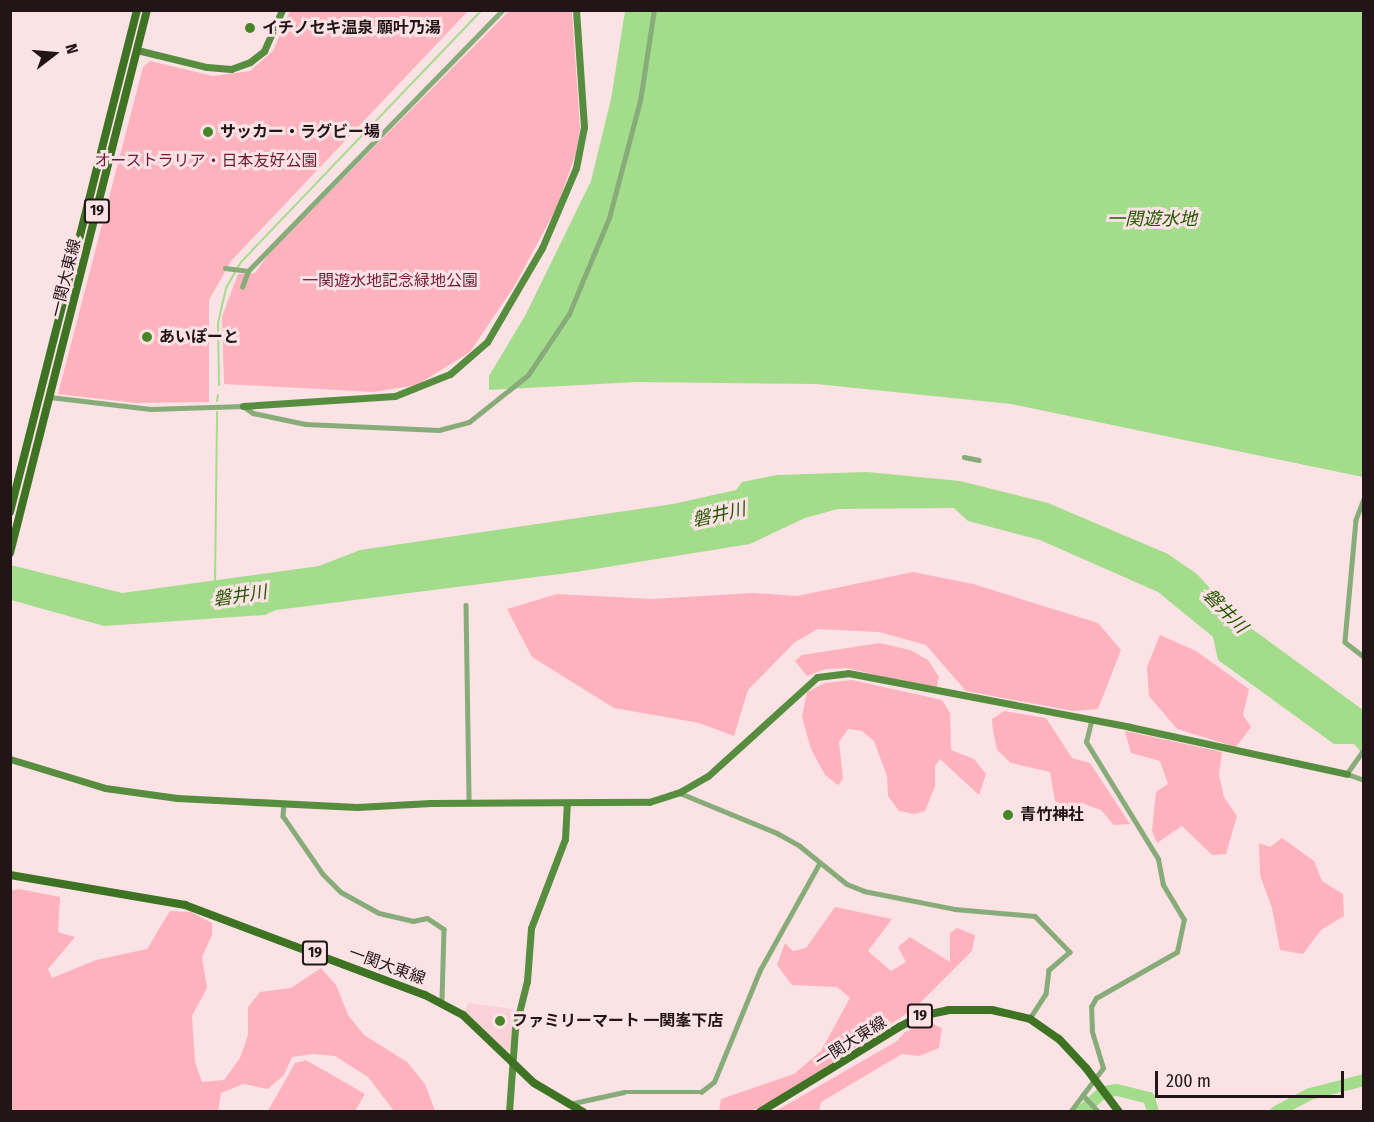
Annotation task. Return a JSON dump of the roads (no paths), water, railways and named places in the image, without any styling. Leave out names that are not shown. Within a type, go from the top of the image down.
[{"type":"main road","name":"一関大東線","points":[[10,512],[137,10]]},
{"type":"main road","name":"一関大東線","points":[[10,553],[147,10]]},
{"type":"main road","name":"一関大東線","points":[[10,875],[185,905],[442,1002],[463,1015],[513,1066],[566,1104],[583,1112]]},
{"type":"main road","name":"一関大東線","points":[[760,1112],[921,1016],[972,1009],[1030,1019],[1059,1039],[1086,1068],[1119,1112]]},
{"type":"street","points":[[137,50],[207,67],[231,69],[250,62],[264,51],[282,10]]},
{"type":"street","points":[[242,287],[248,271],[503,10]]},
{"type":"street","points":[[50,397],[150,409],[243,406],[395,396],[450,374],[487,342],[542,248],[576,168],[584,127],[576,10]]},
{"type":"street","points":[[243,406],[252,413],[305,424],[439,429],[469,422],[528,375],[569,314],[606,225],[640,101],[654,10]]},
{"type":"street","points":[[225,268],[248,271]]},
{"type":"street","points":[[964,457],[979,460]]},
{"type":"street","points":[[1364,499],[1356,520],[1345,642],[1364,657]]},
{"type":"street","points":[[466,605],[469,803]]},
{"type":"street","points":[[10,759],[119,791],[284,804],[357,807],[469,803],[567,805],[649,802],[680,792],[708,776],[735,754],[801,688],[817,677],[848,673],[1349,771],[1364,780]]},
{"type":"street","points":[[1070,1112],[1103,1068],[1092,1032],[1091,1006],[1096,998],[1177,952],[1184,920],[1163,885],[1158,859],[1086,742],[1091,722]]},
{"type":"street","points":[[1349,771],[1364,750]]},
{"type":"street","points":[[680,792],[777,833],[800,846],[819,864],[847,884],[892,899],[1035,916],[1070,952],[1049,970],[1046,994],[1030,1019]]},
{"type":"street","points":[[284,804],[284,816],[323,874],[341,892],[379,913],[413,921],[427,918],[444,929],[442,1002]]},
{"type":"street","points":[[509,1112],[515,1029],[528,981],[531,928],[565,839],[567,805]]},
{"type":"street","points":[[566,1104],[624,1092],[701,1092],[714,1082],[760,970],[819,864]]},
{"type":"street","points":[[1084,1095],[1099,1112]]},
{"type":"water","name":"一関遊水地","points":[[625,11],[1363,11],[1363,477],[1011,404],[816,384],[635,382],[489,390],[489,376],[525,316],[591,181],[611,99]]},
{"type":"water","name":"磐井川","points":[[867,472],[960,481],[1048,503],[1168,554],[1197,574],[1237,618],[1363,710],[1363,754],[1354,744],[1334,744],[1218,660],[1213,637],[1158,592],[1040,540],[968,521],[954,508],[838,509],[805,518],[750,544],[576,572],[276,610],[265,615],[104,626],[11,600],[11,565],[122,593],[319,566],[360,550],[673,504],[736,490],[742,482],[777,475]]},
{"type":"waterway","points":[[219,385],[218,323],[226,288],[241,262],[482,10]]},
{"type":"waterway","points":[[217,401],[218,395]]},
{"type":"waterway","name":"磐井川","points":[[215,583],[217,412]]},
{"type":"waterway","points":[[1276,1112],[1310,1094],[1364,1080]]},
{"type":"waterway","points":[[1081,1112],[1103,1092],[1117,1090],[1149,1098],[1153,1112]]},
{"type":"place","name":"イチノセキ温泉 願叶乃湯","points":[[250,28]]},
{"type":"place","name":"サッカー・ラグビー場","points":[[208,132]]},
{"type":"place","name":"あいぽーと","points":[[147,337]]},
{"type":"place","name":"青竹神社","points":[[1008,815]]},
{"type":"place","name":"ファミリーマート 一関峯下店","points":[[500,1021]]},
{"type":"park label","name":"オーストラリア・日本友好公園","points":[[206,161]]},
{"type":"park label","name":"一関遊水地記念緑地公園","points":[[390,281]]}]
